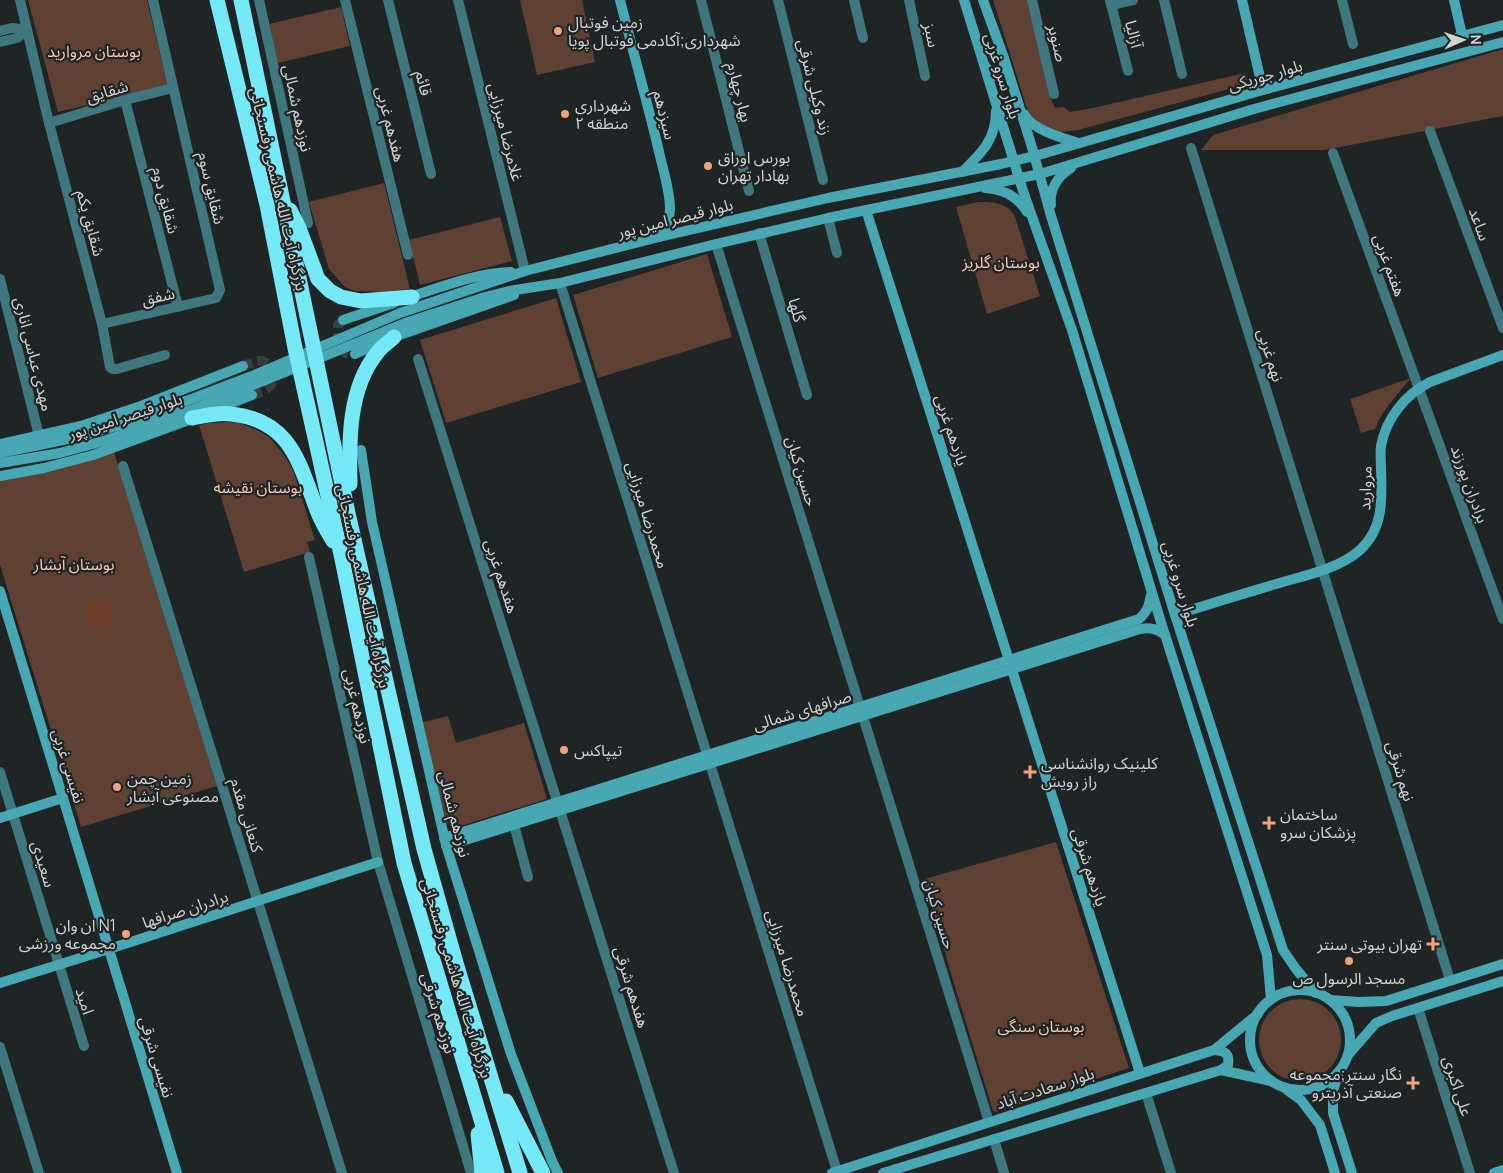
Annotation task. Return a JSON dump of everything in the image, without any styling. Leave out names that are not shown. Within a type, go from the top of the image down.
[{"type":"highway","name":"بزرگراه آیت الله هاشمی رفسنجانی","points":[[217,0],[267,206],[295,348],[342,559],[404,863],[497,1173]]},
{"type":"highway","name":"بزرگراه آیت الله هاشمی رفسنجانی","points":[[241,0],[348,513],[424,849],[456,964],[520,1173]]},
{"type":"highway","points":[[281,195],[299,228],[318,279],[330,291],[340,297],[361,301],[412,297]]},
{"type":"highway","points":[[348,513],[350,486],[349,436],[358,390],[364,373],[378,350],[394,337]]},
{"type":"highway","points":[[192,418],[231,414],[254,419],[273,429],[282,437],[291,447],[299,461],[318,513],[342,559]]},
{"type":"highway","points":[[488,1066],[543,1173]]},
{"type":"highway","points":[[474,1095],[482,1173]]},
{"type":"main road","name":"سیزدهم","points":[[620,0],[669,198],[670,210],[668,221],[659,237]]},
{"type":"main road","name":"بلوار سرو غربی","points":[[964,0],[1019,179],[1072,330],[1164,634],[1267,956],[1271,1000]]},
{"type":"main road","name":"بلوار سرو غربی","points":[[983,0],[1004,58],[1035,156],[1051,216],[1175,615],[1283,950],[1316,993]]},
{"type":"main road","points":[[1242,0],[1264,90]]},
{"type":"main road","points":[[1454,0],[1462,35]]},
{"type":"main road","name":"بلوار جوریکی","points":[[1014,161],[1503,25]]},
{"type":"main road","name":"بلوار جوریکی","points":[[1019,179],[1083,162],[1254,109],[1503,42]]},
{"type":"main road","points":[[984,64],[996,76],[1001,74],[1003,70],[1004,58]]},
{"type":"main road","points":[[1017,102],[1026,118],[1036,126],[1079,143]]},
{"type":"main road","points":[[962,172],[989,142],[996,120],[996,105]]},
{"type":"main road","name":"بلوار قیصر امین پور","points":[[0,463],[60,453],[107,440],[194,409],[253,385],[352,333],[400,313],[525,271],[659,237],[828,198],[1014,161]]},
{"type":"main road","points":[[1051,216],[1050,199],[1057,180],[1069,169],[1083,162]]},
{"type":"main road","points":[[355,349],[408,322],[448,308],[509,291],[560,283],[759,233],[1019,179]]},
{"type":"main road","points":[[910,181],[925,182],[927,185],[927,191],[913,200]]},
{"type":"main road","points":[[972,188],[994,189],[1009,194],[1022,204],[1034,224]]},
{"type":"main road","name":"یازدهم غربی","points":[[866,210],[1010,664]]},
{"type":"main road","points":[[1051,269],[1061,281],[1064,281],[1066,279],[1066,265]]},
{"type":"main road","points":[[343,320],[469,278],[498,272],[525,271]]},
{"type":"main road","points":[[0,476],[44,468],[93,455],[192,418],[253,385],[534,288]]},
{"type":"main road","name":"مروارید","points":[[1175,615],[1322,570],[1360,550],[1369,540],[1379,519],[1382,500],[1381,447],[1384,436],[1401,405],[1408,396],[1419,388],[1503,355]]},
{"type":"main road","points":[[0,444],[81,426],[141,406],[243,366]]},
{"type":"main road","name":"بلوار قیصر امین پور","points":[[0,453],[78,437],[253,385]]},
{"type":"main road","name":"نوزدهم شمالی","points":[[361,450],[372,522],[445,842],[511,1054],[558,1173]]},
{"type":"main road","name":"نفیسی غربی","points":[[0,591],[109,949]]},
{"type":"main road","name":"صرافهای شمالی","points":[[445,842],[1010,664],[1139,619],[1146,614],[1151,592]]},
{"type":"main road","name":"صرافهای شمالی","points":[[1010,664],[1140,629],[1148,628],[1164,634]]},
{"type":"main road","name":"یازدهم شرقی","points":[[1010,664],[1140,1073]]},
{"type":"main road","points":[[0,818],[63,798]]},
{"type":"main road","name":"صرافهای شمالی","points":[[445,842],[514,824],[559,806]]},
{"type":"main road","name":"برادران صرافها","points":[[0,983],[378,862]]},
{"type":"main road","name":"نفیسی شرقی","points":[[109,949],[177,1173]]},
{"type":"main road","points":[[1330,1000],[1386,1001],[1503,964]]},
{"type":"main road","points":[[1352,1173],[1333,1113],[1333,1090],[1348,1056],[1376,1023],[1392,1016],[1503,981]]},
{"type":"main road","points":[[1335,1173],[1320,1125],[1301,1100],[1285,1088],[1271,1081],[1260,1070],[1252,1056],[1250,1040],[1252,1024],[1258,1014],[1271,1000],[1285,992],[1300,990],[1316,993],[1330,1000],[1341,1011],[1348,1025],[1350,1040],[1348,1056]]},
{"type":"main road","name":"بلوار سعادت آباد","points":[[834,1172],[1214,1050],[1258,1014]]},
{"type":"main road","points":[[1214,1050],[1224,1051],[1228,1055],[1228,1065],[1221,1070]]},
{"type":"main road","name":"بلوار سعادت آباد","points":[[883,1173],[1221,1070],[1271,1081]]},
{"type":"main road","points":[[1285,1088],[1300,1091],[1316,1088],[1330,1081],[1341,1070]]},
{"type":"main road","points":[[1494,1173],[1503,1170]]},
{"type":"street","name":"شقایق یکم","points":[[20,0],[49,123],[102,324],[110,367],[117,370],[165,355]]},
{"type":"street","name":"شقایق سوم","points":[[153,0],[220,290],[219,295]]},
{"type":"street","name":"نوزدهم شمالی","points":[[259,0],[308,223]]},
{"type":"street","name":"هفدهم غربی","points":[[345,0],[408,255]]},
{"type":"street","name":"قائم","points":[[388,0],[431,174]]},
{"type":"street","name":"غلامرضا میرزایی","points":[[458,0],[525,271]]},
{"type":"street","name":"بهار چهارم","points":[[701,0],[749,191]]},
{"type":"street","name":"زند وکیلی شرقی","points":[[778,0],[823,180]]},
{"type":"street","points":[[854,0],[863,38]]},
{"type":"street","name":"سبز","points":[[909,0],[925,76]]},
{"type":"street","name":"صنوبر","points":[[1032,0],[1054,94]]},
{"type":"street","name":"آزالیا","points":[[1128,71],[1111,2],[1133,0]]},
{"type":"street","points":[[1164,0],[1182,74]]},
{"type":"street","points":[[1342,0],[1353,44]]},
{"type":"street","points":[[0,31],[12,28],[27,30]]},
{"type":"street","points":[[0,42],[17,38],[27,30]]},
{"type":"street","name":"شقایق","points":[[49,123],[173,88]]},
{"type":"street","name":"شقایق دوم","points":[[125,100],[178,307]]},
{"type":"street","name":"ساعد","points":[[1430,131],[1503,328]]},
{"type":"street","name":"نهم غربی","points":[[1191,148],[1322,570]]},
{"type":"street","name":"هفتم غربی","points":[[1333,153],[1419,388]]},
{"type":"street","points":[[828,218],[837,253]]},
{"type":"street","name":"گلها","points":[[759,233],[807,396]]},
{"type":"street","name":"حسین کیان","points":[[716,244],[989,1122]]},
{"type":"street","name":"مهدی عباسی اناری","points":[[0,279],[39,436]]},
{"type":"street","name":"محمدرضا میرزایی","points":[[560,283],[834,1172]]},
{"type":"street","name":"شفق","points":[[102,324],[216,298],[219,295]]},
{"type":"street","name":"هفدهم غربی","points":[[418,359],[559,806]]},
{"type":"street","name":"برادران پورزند","points":[[1419,388],[1503,618]]},
{"type":"street","name":"کنعانی مقدم","points":[[123,466],[342,1173]]},
{"type":"street","name":"نوزدهم غربی","points":[[309,557],[378,862]]},
{"type":"street","name":"نهم شرقی","points":[[1322,570],[1450,980]]},
{"type":"street","name":"سعیدی","points":[[0,772],[58,965]]},
{"type":"street","name":"هفدهم شرقی","points":[[559,806],[674,1173]]},
{"type":"street","points":[[514,824],[528,877]]},
{"type":"street","name":"نوزدهم شرقی","points":[[378,862],[471,1173]]},
{"type":"street","name":"امید","points":[[58,965],[84,1046]]},
{"type":"street","name":"علی اکبری","points":[[1418,1008],[1470,1173]]},
{"type":"street","points":[[0,1047],[38,1173]]},
{"type":"street","points":[[1146,1093],[1172,1173]]},
{"type":"street","points":[[994,1139],[1004,1173]]},
{"type":"green space","name":"بوستان مروارید","points":[[28,0],[147,0],[168,86],[58,112]]},
{"type":"green space","name":"زمین فوتبال شهرداری;آکادمی فوتبال پویا","points":[[520,0],[582,0],[595,62],[537,75]]},
{"type":"green space","points":[[993,0],[1027,0],[1051,99],[1055,108],[1064,107],[1070,112],[1093,108],[1245,73],[1247,80],[1244,85],[1078,130],[1060,132],[1052,130],[1029,115]]},
{"type":"green space","points":[[341,7],[350,46],[278,63],[269,24]]},
{"type":"green space","points":[[1503,49],[1503,116],[1324,150],[1201,150],[1213,135]]},
{"type":"green space","points":[[384,183],[410,289],[384,292],[355,291],[345,287],[329,269],[309,202]]},
{"type":"green space","name":"بوستان گلریز","points":[[978,202],[1000,204],[1012,212],[1040,296],[987,314],[956,207]]},
{"type":"green space","points":[[500,217],[512,261],[420,285],[409,240]]},
{"type":"green space","points":[[707,254],[732,337],[598,378],[573,295]]},
{"type":"green space","points":[[556,298],[581,382],[446,423],[420,340]]},
{"type":"green space","points":[[1411,378],[1386,409],[1375,429],[1361,433],[1350,399]]},
{"type":"green space","name":"بوستان نقیشه","points":[[239,423],[259,431],[270,438],[286,458],[293,470],[315,540],[307,542],[310,552],[244,572],[199,425]]},
{"type":"green space","name":"بوستان آبشار","points":[[114,452],[217,786],[81,827],[0,565],[0,480]]},
{"type":"green space","points":[[448,716],[456,743],[524,723],[547,799],[454,828],[447,823],[420,723]]},
{"type":"green space","name":"بوستان سنگی","points":[[1056,842],[1129,1068],[996,1112],[993,1111],[924,879]]},
{"type":"green space","points":[[1300,999],[1316,1002],[1329,1011],[1338,1024],[1341,1040],[1338,1056],[1329,1069],[1316,1078],[1300,1081],[1284,1078],[1271,1069],[1262,1056],[1259,1040],[1262,1024],[1271,1011],[1284,1002]]},
{"type":"shaded area","points":[[99,600],[110,604],[114,615],[110,626],[99,630],[88,626],[84,615],[88,604]]},
{"type":"tunnel","points":[[343,320],[338,325],[338,343],[345,353],[355,354]]},
{"type":"tunnel","points":[[243,366],[263,361],[271,370],[273,378],[270,386],[264,391],[252,395]]},
{"type":"place","name":"زمین فوتبال شهرداری;آکادمی فوتبال پویا","points":[[558,31]]},
{"type":"place","name":"شهرداری منطقه ۲","points":[[565,114]]},
{"type":"place","name":"بورس اوراق بهادار تهران","points":[[708,166]]},
{"type":"place","name":"تیپاکس","points":[[564,750]]},
{"type":"place","name":"کلینیک روانشناسی راز رویش","points":[[1030,772]]},
{"type":"place","name":"زمین چمن مصنوعی آبشار","points":[[117,787]]},
{"type":"place","name":"ساختمان پزشکان سرو","points":[[1269,823]]},
{"type":"place","name":"ان وان N1 مجموعه ورزشی","points":[[126,934]]},
{"type":"place","name":"تهران بیوتی سنتر","points":[[1433,944]]},
{"type":"place","name":"مسجد الرسول ص","points":[[1349,961]]},
{"type":"place","name":"نگار سنتر;مجموعه صنعتی آذرپترو","points":[[1413,1083]]}]
